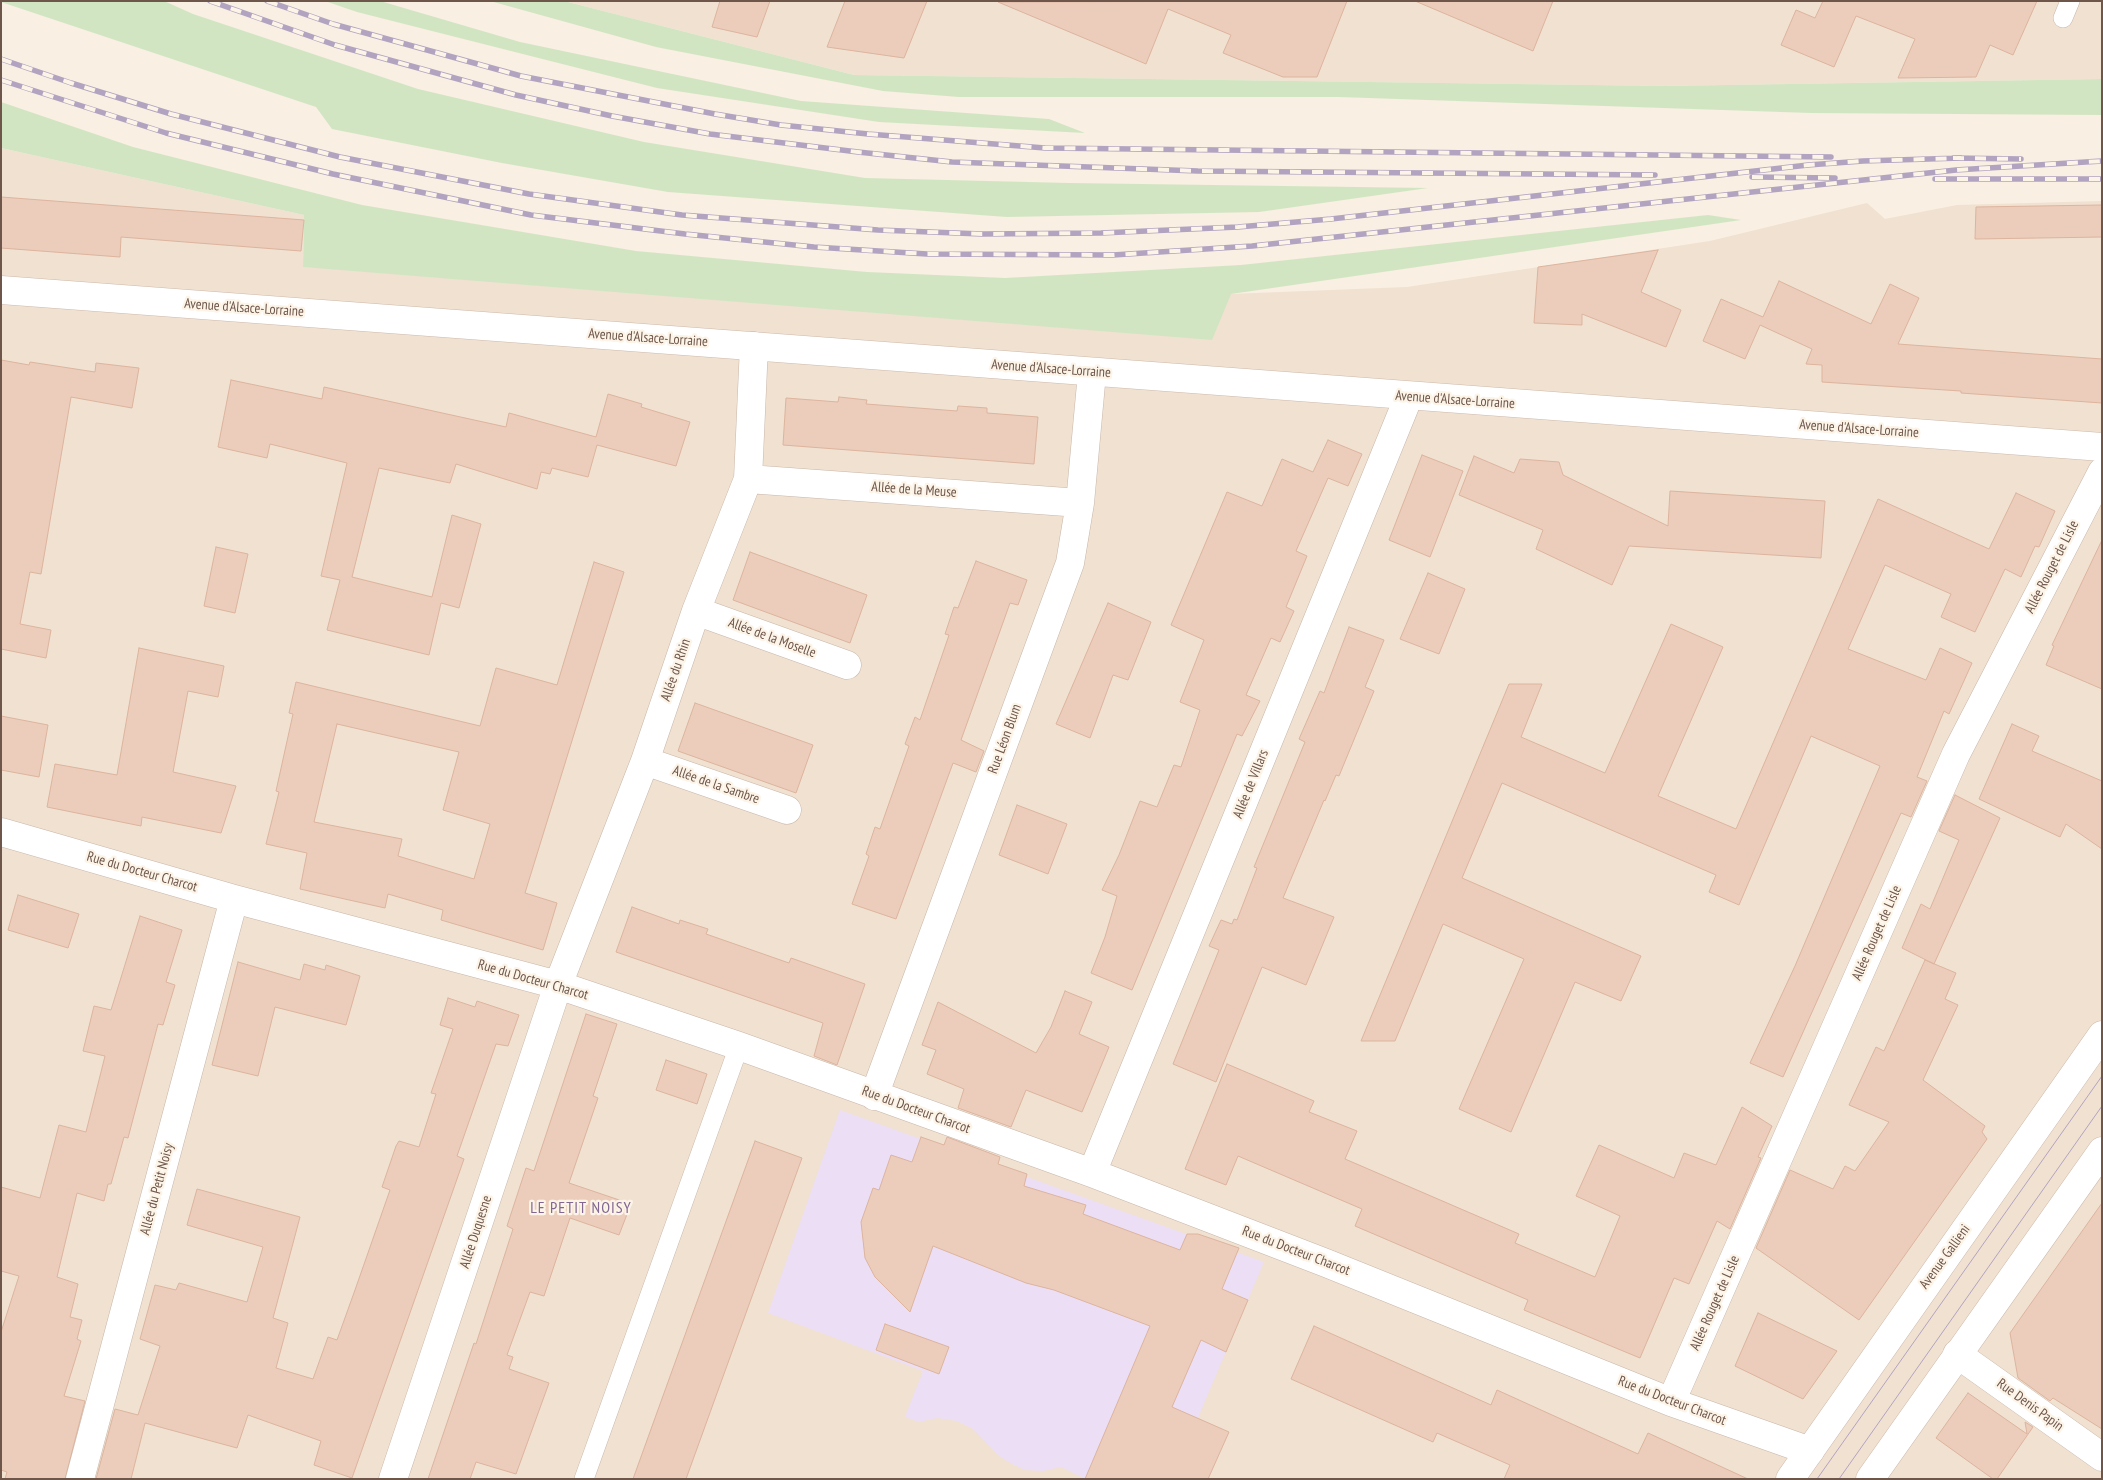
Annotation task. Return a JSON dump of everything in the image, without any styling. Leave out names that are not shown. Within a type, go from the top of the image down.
[{"type":"street","name":"Avenue d'Alsace-Lorraine","points":[[1,290],[2102,447]]},
{"type":"street","name":"Allée du Rhin","points":[[558,985],[645,761],[696,611],[748,479],[754,346]]},
{"type":"street","name":"Rue Léon Blum","points":[[874,1096],[1070,563],[1080,503],[1092,373]]},
{"type":"street","name":"Allée de Villars","points":[[1092,1173],[1409,396]]},
{"type":"street","name":"Allée Rouget de Lisle","points":[[1671,1402],[1956,754],[2102,472]]},
{"type":"street","name":"Allée de la Meuse","points":[[748,479],[1080,503]]},
{"type":"street","name":"Allée de la Moselle","points":[[696,611],[848,665]]},
{"type":"street","name":"Allée de la Sambre","points":[[645,761],[787,810]]},
{"type":"street","name":"Rue du Docteur Charcot","points":[[1,832],[234,899],[558,985],[738,1046],[1092,1173],[1326,1263],[1671,1402],[1810,1450]]},
{"type":"street","name":"Allée du Petit Noisy","points":[[80,1479],[234,899]]},
{"type":"street","name":"Allée Duquesne","points":[[394,1479],[558,985]]},
{"type":"street","name":"Avenue Gallieni","points":[[1790,1479],[2102,1036]]},
{"type":"street","points":[[1870,1479],[2102,1150]]},
{"type":"street","name":"Rue Denis Papin","points":[[1957,1354],[2102,1457]]},
{"type":"lane","points":[[584,1479],[738,1046]]},
{"type":"shaded area","points":[[564,1],[2102,1],[2102,79],[1665,86],[854,75]]},
{"type":"shaded area","points":[[1,148],[304,215],[303,267],[1231,294],[1407,287],[1710,241],[1867,203],[1885,219],[1957,205],[2102,201],[2102,1479],[1,1479]]},
{"type":"shaded area","points":[[840,1110],[1264,1262],[1172,1479],[1086,1479],[1061,1467],[1043,1471],[1025,1470],[999,1456],[973,1429],[957,1421],[937,1418],[919,1422],[905,1417],[923,1371],[768,1313]]},
{"type":"green space","points":[[164,1],[193,14],[418,89],[644,142],[865,178],[1428,188],[1259,212],[1007,217],[668,192],[502,163],[332,129],[316,107],[1,2]]},
{"type":"green space","points":[[325,1],[380,1],[520,42],[801,101],[1049,119],[1085,133],[879,122],[657,88],[357,12]]},
{"type":"green space","points":[[490,1],[564,1],[854,75],[1665,86],[2102,79],[2102,115],[1811,113],[1339,97],[959,97],[883,91],[656,47]]},
{"type":"green space","points":[[1,102],[133,147],[362,205],[636,251],[867,272],[1005,278],[1241,265],[1708,215],[1741,220],[1231,294],[1212,340],[303,267],[304,215],[1,148]]},
{"type":"building","points":[[720,1],[770,1],[757,37],[712,27]]},
{"type":"building","points":[[845,1],[927,1],[904,58],[827,47]]},
{"type":"building","points":[[1347,1],[1317,77],[1283,77],[1223,53],[1231,35],[1168,9],[1146,64],[998,2]]},
{"type":"building","points":[[1415,1],[1553,1],[1533,51]]},
{"type":"building","points":[[1823,1],[2037,1],[2013,55],[1990,45],[1976,77],[1898,78],[1915,39],[1856,16],[1834,67],[1781,45],[1796,10],[1815,18]]},
{"type":"building","points":[[1,197],[304,220],[301,251],[121,237],[120,257],[1,248]]},
{"type":"building","points":[[2102,205],[2102,237],[1975,239],[1976,207]]},
{"type":"building","points":[[1658,250],[1641,292],[1681,310],[1666,347],[1582,314],[1582,325],[1534,323],[1538,267]]},
{"type":"building","points":[[1779,281],[1871,324],[1890,284],[1919,298],[1898,344],[2102,359],[2102,403],[1822,382],[1822,365],[1806,364],[1812,349],[1760,325],[1745,359],[1703,341],[1721,299],[1763,317]]},
{"type":"building","points":[[1,360],[29,365],[30,362],[95,372],[96,363],[139,368],[132,408],[71,397],[41,574],[30,572],[20,624],[51,630],[46,658],[1,649]]},
{"type":"building","points":[[231,380],[322,399],[324,387],[506,427],[509,413],[596,437],[608,394],[642,404],[641,407],[690,422],[676,466],[597,445],[588,477],[552,468],[550,474],[541,472],[537,489],[456,464],[450,483],[379,468],[352,577],[432,597],[452,515],[481,524],[459,608],[441,603],[429,655],[327,630],[340,580],[321,576],[347,463],[270,444],[267,458],[218,447]]},
{"type":"building","points":[[839,397],[867,400],[866,404],[957,411],[958,406],[987,408],[987,413],[1038,417],[1034,464],[783,445],[786,398],[838,402]]},
{"type":"building","points":[[1328,440],[1362,454],[1348,486],[1328,478],[1296,551],[1307,556],[1286,607],[1294,611],[1280,642],[1271,638],[1246,695],[1260,701],[1242,736],[1237,734],[1132,990],[1091,973],[1105,937],[1117,896],[1102,890],[1119,855],[1140,801],[1157,807],[1174,765],[1181,767],[1200,710],[1180,702],[1204,640],[1171,625],[1227,492],[1262,506],[1282,459],[1313,472]]},
{"type":"building","points":[[1422,455],[1463,471],[1430,557],[1389,540]]},
{"type":"building","points":[[1474,456],[1514,473],[1520,459],[1559,462],[1563,475],[1668,526],[1670,491],[1825,501],[1821,558],[1629,546],[1612,585],[1536,549],[1543,530],[1459,495]]},
{"type":"building","points":[[2016,493],[2055,511],[2039,547],[2035,546],[2021,577],[2005,569],[1975,632],[1941,617],[1951,594],[1885,565],[1848,649],[1926,680],[1940,648],[1972,663],[1949,714],[1944,711],[1917,777],[1927,781],[1911,817],[1901,813],[1783,1077],[1750,1063],[1795,966],[1880,766],[1811,736],[1739,905],[1709,892],[1716,875],[1502,783],[1462,878],[1641,956],[1621,1001],[1575,982],[1511,1132],[1459,1109],[1524,959],[1443,924],[1395,1041],[1361,1041],[1509,684],[1542,684],[1521,737],[1605,773],[1671,624],[1723,647],[1658,796],[1736,829],[1878,499],[1989,549]]},
{"type":"building","points":[[2102,540],[2102,689],[2046,665],[2054,646],[2052,645]]},
{"type":"building","points":[[216,547],[248,554],[235,613],[204,606]]},
{"type":"building","points":[[750,552],[867,595],[850,643],[733,600]]},
{"type":"building","points":[[976,561],[1027,580],[1018,605],[1010,603],[961,740],[984,751],[976,772],[953,763],[896,919],[852,904],[869,856],[866,854],[875,827],[880,829],[909,746],[905,744],[915,717],[920,720],[949,635],[945,634],[954,607],[958,608]]},
{"type":"building","points":[[594,562],[624,572],[525,893],[557,903],[543,950],[441,920],[443,910],[388,894],[385,908],[300,889],[307,853],[266,844],[279,792],[276,791],[293,714],[289,713],[296,682],[480,726],[496,668],[557,685]],"holes":[[[337,724],[459,752],[443,810],[490,824],[474,879],[398,856],[402,839],[314,822]]]},
{"type":"building","points":[[1428,573],[1465,589],[1439,654],[1400,639]]},
{"type":"building","points":[[1108,603],[1151,622],[1128,680],[1113,675],[1090,738],[1056,724]]},
{"type":"building","points":[[1349,627],[1384,640],[1365,687],[1374,691],[1339,776],[1336,775],[1324,800],[1283,898],[1334,917],[1306,985],[1262,967],[1216,1082],[1173,1064],[1219,950],[1209,946],[1221,920],[1232,924],[1234,919],[1237,920],[1257,868],[1254,867],[1305,742],[1299,739],[1320,691],[1324,693]]},
{"type":"building","points":[[139,648],[224,666],[218,697],[188,691],[173,772],[236,786],[221,833],[142,817],[141,826],[47,807],[55,764],[117,775]]},
{"type":"building","points":[[695,703],[813,745],[796,793],[678,751]]},
{"type":"building","points":[[1,716],[48,725],[39,777],[1,770]]},
{"type":"building","points":[[2012,724],[2039,736],[2032,751],[2102,781],[2102,849],[2066,824],[2060,837],[1979,799]]},
{"type":"building","points":[[1955,795],[2000,818],[1934,964],[1902,948],[1921,904],[1930,909],[1959,840],[1939,831]]},
{"type":"building","points":[[1017,805],[1067,824],[1048,874],[999,855]]},
{"type":"building","points":[[18,895],[79,914],[68,948],[8,930]]},
{"type":"building","points":[[632,907],[679,924],[680,920],[708,929],[706,934],[789,963],[791,958],[865,984],[837,1065],[814,1056],[823,1023],[616,952]]},
{"type":"building","points":[[140,916],[182,930],[166,982],[175,985],[163,1025],[158,1024],[128,1138],[124,1137],[111,1184],[108,1184],[104,1201],[77,1193],[57,1277],[78,1284],[70,1317],[82,1320],[77,1339],[81,1341],[64,1396],[85,1401],[65,1479],[5,1479],[7,1472],[1,1470],[1,1332],[19,1276],[1,1271],[1,1187],[40,1198],[59,1125],[86,1132],[105,1056],[83,1051],[94,1006],[111,1010]]},
{"type":"building","points":[[1925,960],[1956,973],[1945,999],[1958,1005],[1923,1080],[1985,1126],[1982,1132],[1987,1139],[1859,1320],[1756,1248],[1790,1170],[1833,1189],[1845,1166],[1855,1171],[1889,1122],[1849,1105],[1876,1047],[1884,1051]]},
{"type":"building","points":[[238,962],[300,980],[304,964],[325,970],[326,965],[360,976],[346,1025],[275,1007],[258,1076],[212,1065]]},
{"type":"building","points":[[1065,991],[1092,1002],[1079,1034],[1109,1047],[1082,1112],[1026,1090],[1011,1127],[958,1108],[964,1089],[927,1074],[936,1050],[922,1045],[938,1002],[1036,1053],[1051,1027]]},
{"type":"building","points":[[448,998],[475,1007],[477,1001],[519,1015],[508,1046],[496,1044],[457,1156],[464,1159],[352,1478],[314,1465],[321,1441],[248,1415],[237,1448],[145,1423],[131,1479],[96,1479],[115,1409],[138,1415],[160,1346],[140,1339],[155,1285],[176,1290],[179,1283],[247,1302],[263,1247],[187,1225],[197,1189],[300,1217],[273,1318],[288,1323],[276,1368],[313,1379],[328,1337],[337,1340],[355,1290],[390,1190],[382,1187],[396,1146],[399,1141],[419,1147],[436,1094],[431,1093],[453,1029],[440,1025]]},
{"type":"building","points":[[586,1014],[617,1024],[593,1096],[598,1098],[569,1183],[631,1204],[619,1235],[570,1218],[544,1296],[530,1292],[507,1355],[513,1357],[509,1369],[549,1383],[516,1474],[476,1462],[470,1479],[428,1479],[474,1343],[476,1344],[513,1229],[507,1226],[526,1168],[534,1171]]},
{"type":"building","points":[[666,1060],[707,1074],[697,1104],[656,1090]]},
{"type":"building","points":[[1227,1064],[1314,1101],[1309,1112],[1357,1131],[1345,1159],[1519,1234],[1515,1243],[1595,1277],[1620,1216],[1576,1196],[1599,1145],[1674,1178],[1684,1153],[1716,1165],[1742,1107],[1772,1126],[1758,1157],[1761,1158],[1730,1229],[1717,1221],[1689,1284],[1674,1278],[1640,1358],[1524,1310],[1528,1300],[1355,1226],[1362,1209],[1238,1156],[1226,1185],[1185,1169]]},
{"type":"building","points":[[921,1137],[944,1145],[947,1137],[1000,1157],[998,1164],[1027,1174],[1024,1186],[1086,1205],[1083,1214],[1180,1250],[1187,1234],[1198,1234],[1239,1248],[1222,1289],[1248,1300],[1226,1352],[1201,1340],[1172,1407],[1229,1432],[1208,1479],[1085,1479],[1150,1326],[1054,1290],[1026,1283],[933,1246],[910,1312],[875,1277],[865,1258],[861,1222],[873,1188],[879,1190],[891,1155],[912,1162]]},
{"type":"building","points":[[755,1141],[802,1158],[686,1479],[633,1479]]},
{"type":"building","points":[[2102,1203],[2102,1429],[2053,1398],[2050,1401],[2018,1378],[2010,1333]]},
{"type":"building","points":[[1758,1313],[1837,1351],[1803,1399],[1735,1366]]},
{"type":"building","points":[[885,1324],[949,1347],[939,1374],[876,1350]]},
{"type":"building","points":[[1314,1326],[1491,1405],[1497,1390],[1638,1454],[1648,1433],[1748,1479],[1504,1479],[1510,1465],[1437,1433],[1433,1442],[1291,1379]]},
{"type":"building","points":[[1968,1393],[2027,1434],[2025,1422],[2033,1427],[1997,1479],[1993,1479],[1936,1438]]},
{"type":"tram line","points":[[1817,1479],[2102,1076]]},
{"type":"tram line","points":[[1839,1479],[2102,1106]]},
{"type":"railway","points":[[210,1],[335,45],[516,95],[612,116],[710,134],[858,152],[952,162],[1198,171],[1655,175]]},
{"type":"railway","points":[[267,1],[333,24],[521,76],[715,114],[781,125],[868,134],[1045,148],[1831,157]]},
{"type":"railway","points":[[1,59],[171,114],[340,157],[529,194],[682,215],[878,230],[982,234],[1101,233],[1238,227],[1331,219],[1808,165],[1961,158]]},
{"type":"railway","points":[[1,80],[166,133],[333,174],[531,215],[685,234],[814,247],[927,254],[1113,255],[1252,246],[1956,170],[2102,161]]},
{"type":"railway","points":[[1953,158],[2021,159]]},
{"type":"railway","points":[[1752,177],[1835,178]]},
{"type":"railway","points":[[1935,179],[2102,179]]},
{"type":"district","name":"LE PETIT NOISY","points":[[581,1208]]}]
